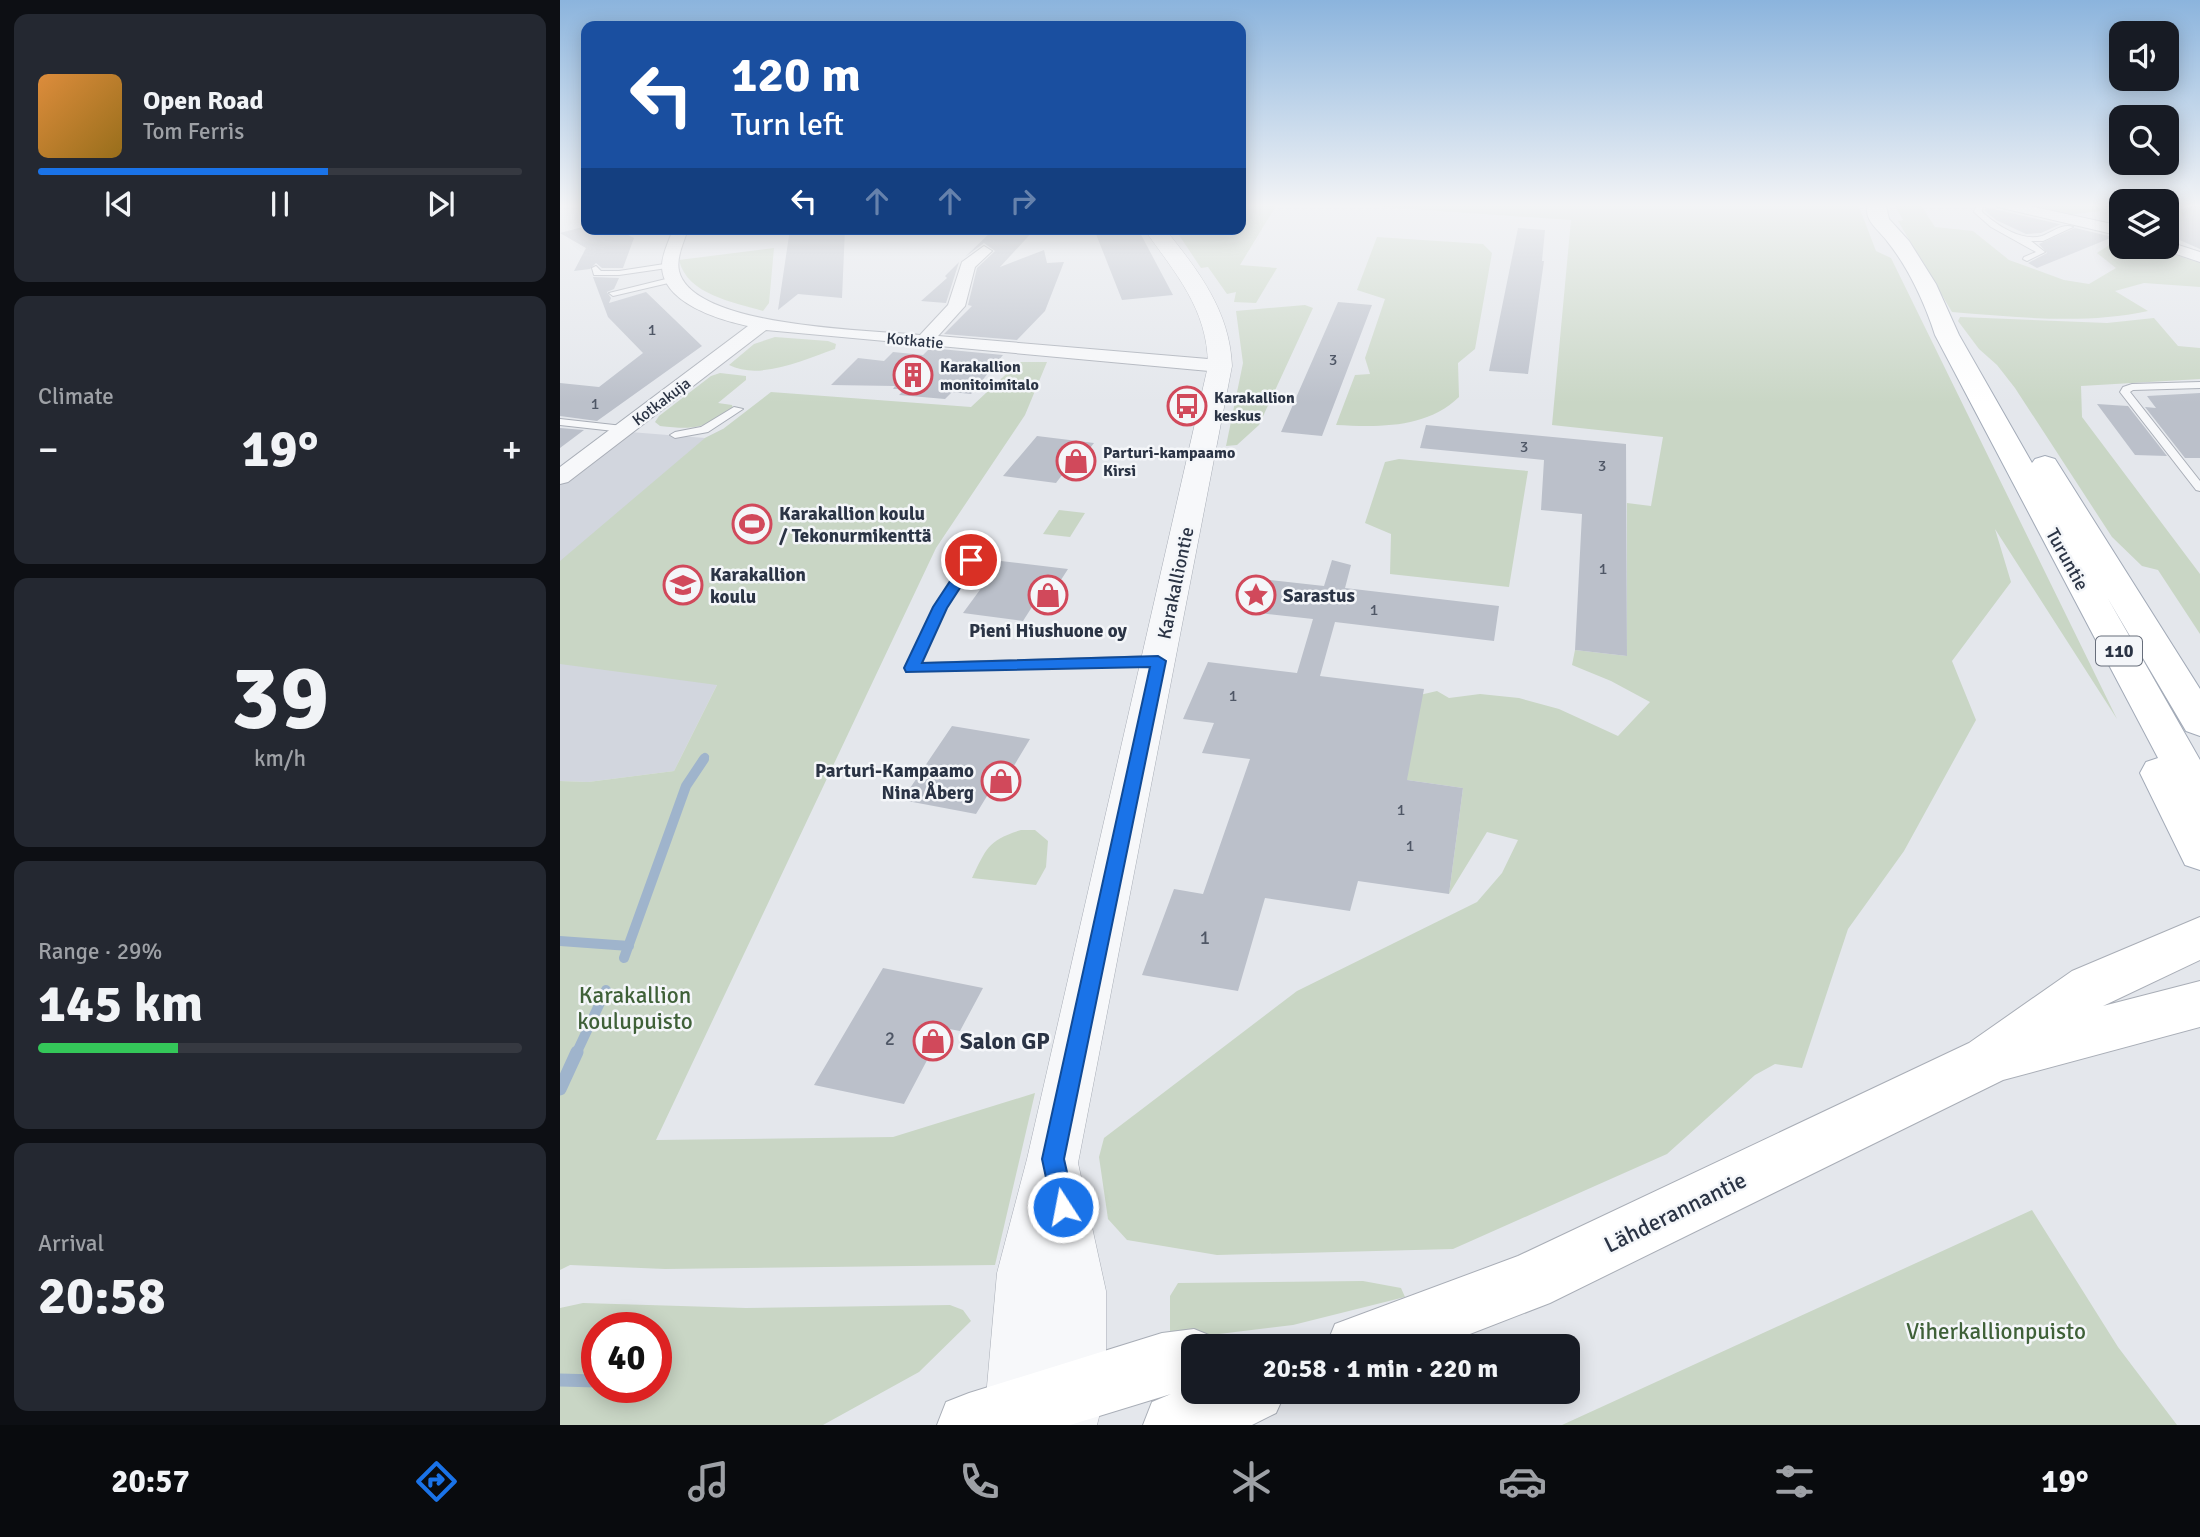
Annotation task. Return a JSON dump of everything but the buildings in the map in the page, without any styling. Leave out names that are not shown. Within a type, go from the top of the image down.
[{"type":"main road","name":"Turuntie","points":[[1915,270],[1942,317],[1947,335],[2200,798]]},
{"type":"main road","name":"Turuntie","points":[[1942,317],[1964,336],[2010,408],[2200,721]]},
{"type":"main road","points":[[2039,505],[2052,563],[2200,852]]},
{"type":"main road","name":"Lähderannantie","points":[[1389,1334],[1529,1282],[1987,1061],[2089,987],[2200,938]]},
{"type":"main road","name":"Lähderannantie","points":[[1987,1061],[2200,1004]]},
{"type":"main road","points":[[1031,1415],[1162,1364],[1181,1362]]},
{"type":"main road","points":[[1175,1425],[1224,1404]]},
{"type":"street","points":[[923,341],[956,306],[966,270]]},
{"type":"street","name":"Karakalliontie","points":[[1031,1415],[1025,1273],[1053,1159],[1220,366],[1221,351],[1206,304],[1186,270]]},
{"type":"street","name":"Kotkatie","points":[[673,272],[693,299],[723,313],[761,325],[1220,366]]},
{"type":"street","name":"Kotkakuja","points":[[560,477],[761,325]]},
{"type":"lane","points":[[596,270],[597,273],[609,274],[673,272]]},
{"type":"lane","points":[[613,293],[673,272]]},
{"type":"lane","points":[[2200,385],[2132,387],[2126,389],[2125,393],[2200,488]]},
{"type":"lane","points":[[675,435],[704,430],[738,409]]},
{"type":"lane","points":[[560,422],[623,429]]},
{"type":"lane","points":[[971,560],[940,607],[912,668],[1158,661]]},
{"type":"shaded area","name":"Karakallion koulu","points":[[723,429],[717,685],[674,771],[588,782],[560,781],[560,485],[630,432],[705,438]]},
{"type":"green space","points":[[772,270],[769,303],[763,311],[726,300],[701,289],[684,272]]},
{"type":"green space","points":[[1210,270],[1276,270],[1256,303],[1234,302],[1236,292],[1227,294]]},
{"type":"green space","points":[[1364,270],[1489,270],[1475,349],[1458,363],[1459,397],[1432,415],[1401,424],[1336,425],[1355,375],[1370,374],[1365,358],[1385,299],[1357,290]]},
{"type":"green space","points":[[1566,270],[1897,270],[2117,719],[1995,529],[2011,582],[1952,661],[1976,720],[1904,851],[1848,929],[1802,1068],[1775,1064],[1755,1075],[1667,1154],[1453,1249],[1217,1255],[1127,1240],[1108,1219],[1099,1157],[1104,1138],[1297,991],[1477,902],[1502,873],[1518,840],[1487,832],[1449,894],[1463,788],[1407,780],[1411,697],[1437,691],[1449,698],[1480,694],[1519,698],[1559,709],[1618,736],[1650,702],[1611,681],[1572,665],[1575,650],[1627,656],[1627,503],[1651,506],[1663,437],[1552,425]]},
{"type":"green space","points":[[1927,270],[2038,270],[2064,280],[2089,284],[2112,270],[2200,270],[2200,287],[2144,283],[2115,291],[2148,311],[2075,319],[1952,312]]},
{"type":"green space","points":[[1305,305],[1313,308],[1259,425],[1237,445],[1226,446],[1243,363],[1236,311]]},
{"type":"green space","points":[[1960,317],[2107,323],[2154,318],[2178,346],[2200,348],[2200,379],[2081,386],[2082,417],[2200,574],[2200,634],[2158,570],[2142,566],[2112,537],[2015,388],[1997,365],[1979,349],[1958,321]]},
{"type":"green space","points":[[775,337],[836,344],[835,349],[768,370],[754,371],[729,365],[754,344]]},
{"type":"green space","name":"Karakallion koulupuisto","points":[[1019,362],[1047,362],[1025,415],[936,548],[656,1140],[893,1137],[1035,1093],[995,1265],[665,1269],[570,1265],[560,1270],[560,781],[588,782],[674,771],[717,685],[560,664],[560,561],[705,438],[723,429],[771,392],[971,407]]},
{"type":"green space","points":[[720,373],[746,376],[746,380],[718,403],[732,405],[733,408],[707,424],[691,428],[660,426],[655,422],[711,376]]},
{"type":"green space","points":[[1399,459],[1528,471],[1509,587],[1390,574],[1391,534],[1365,523],[1385,462]]},
{"type":"green space","points":[[1059,510],[1085,513],[1070,537],[1043,534]]},
{"type":"green space","points":[[1021,830],[1035,830],[1048,841],[1046,867],[1036,885],[972,878],[989,847],[1001,838]]},
{"type":"green space","name":"Viherkallionpuisto","points":[[2032,1210],[2118,1347],[2177,1425],[1562,1425]]},
{"type":"green space","points":[[1363,1281],[1401,1288],[1405,1297],[1293,1325],[1219,1334],[1181,1334],[1181,1339],[1170,1340],[1170,1296],[1178,1283]]},
{"type":"green space","points":[[583,1303],[746,1308],[950,1305],[963,1310],[971,1321],[919,1372],[823,1425],[560,1425],[560,1308]]},
{"type":"waterway","points":[[702,761],[705,757]]},
{"type":"waterway","points":[[628,946],[686,786],[704,759]]},
{"type":"waterway","points":[[560,941],[628,946]]},
{"type":"waterway","points":[[624,958],[628,946]]},
{"type":"waterway","points":[[576,1054],[606,990]]},
{"type":"waterway","points":[[560,1089],[577,1052]]},
{"type":"waterway","points":[[560,1380],[581,1381]]},
{"type":"place","name":"Karakallion monitoimitalo","points":[[913,375]]},
{"type":"place","name":"Karakallion keskus","points":[[1187,406]]},
{"type":"place","name":"Parturi-kampaamo Kirsi","points":[[1076,461]]},
{"type":"place","name":"Karakallion koulu / Tekonurmikenttä","points":[[752,524]]},
{"type":"place","name":"Karakallion koulu","points":[[683,585]]},
{"type":"place","name":"Pieni Hiushuone oy","points":[[1048,595]]},
{"type":"place","name":"Sarastus","points":[[1256,595]]},
{"type":"place","name":"Parturi-Kampaamo Nina Åberg","points":[[1001,781]]},
{"type":"place","name":"Salon GP","points":[[933,1041]]},
{"type":"route","points":[[971,560],[940,607],[912,668],[1158,661],[1053,1159],[1063,1207]]}]
